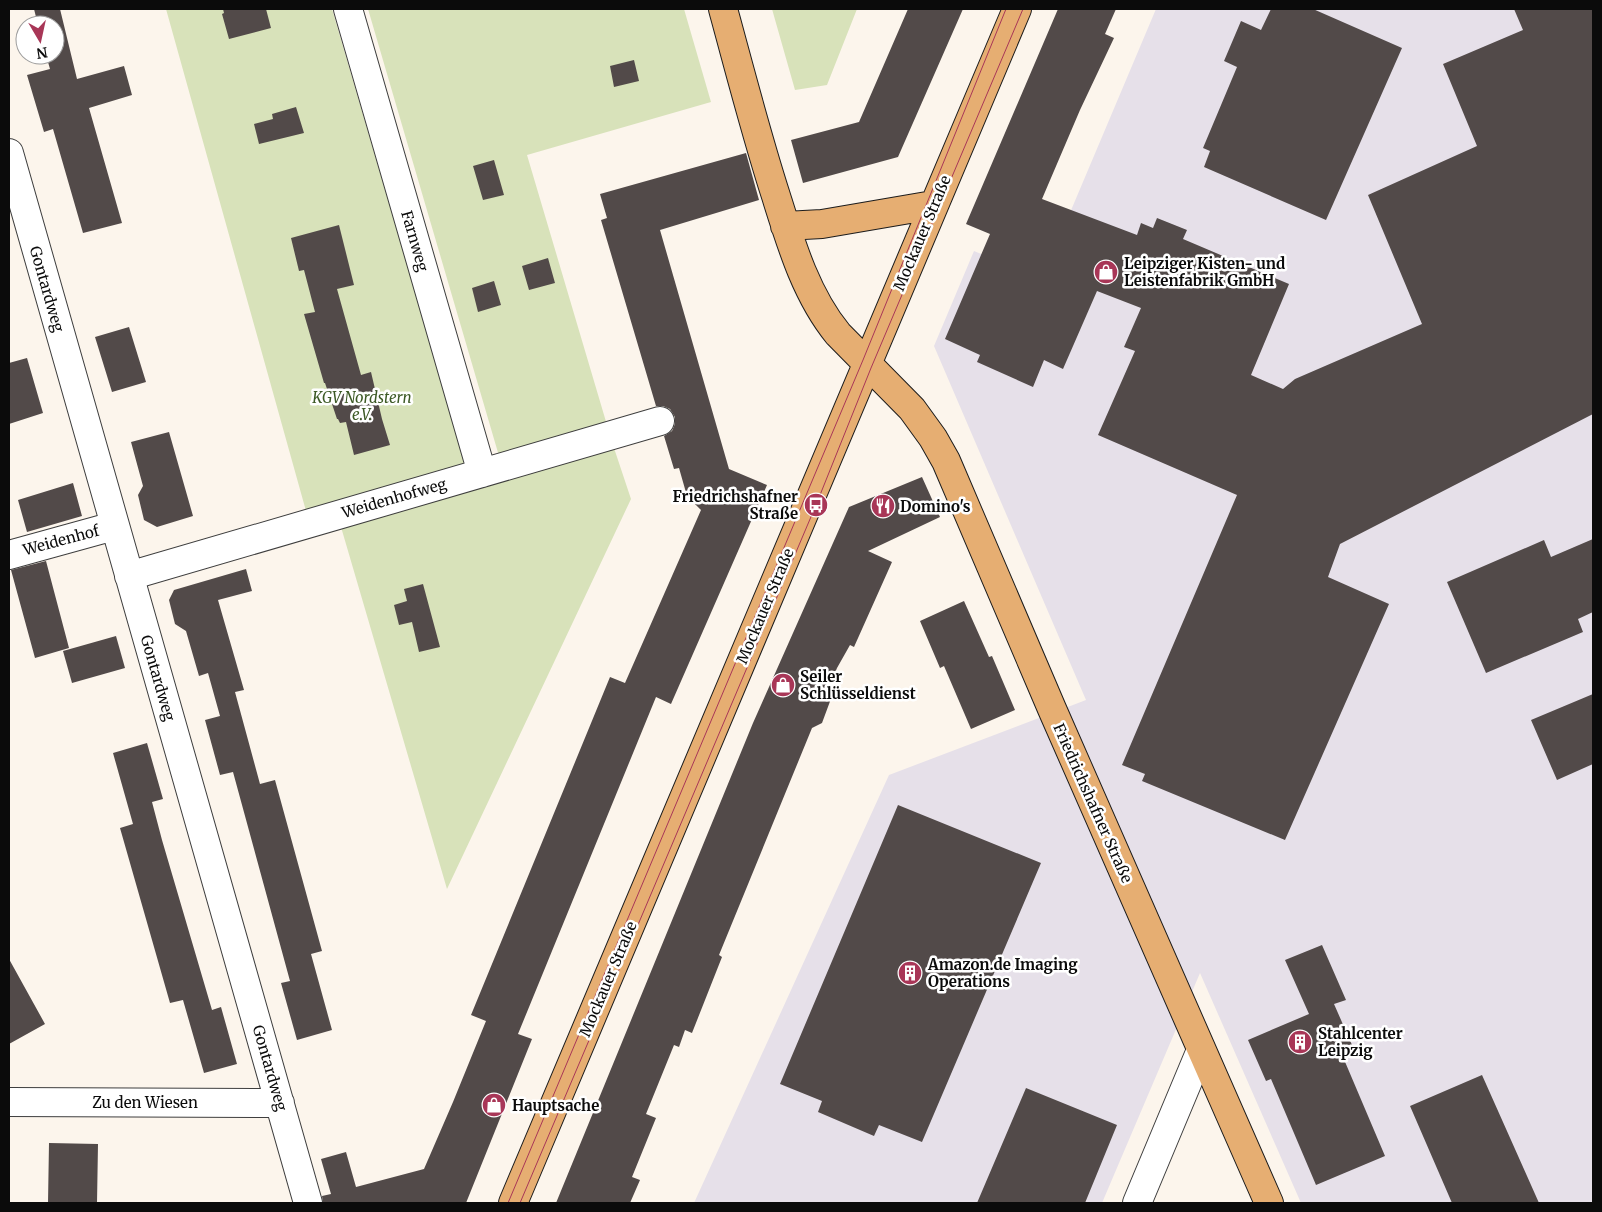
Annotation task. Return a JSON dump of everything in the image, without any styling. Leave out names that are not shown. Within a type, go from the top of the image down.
[{"type":"main road","name":"Friedrichshafner Straße","points":[[723,9],[763,155],[785,226],[810,292],[829,322],[912,409],[933,438],[946,461],[1052,709],[1269,1203]]},
{"type":"main road","name":"Mockauer Straße","points":[[514,1203],[1017,9]]},
{"type":"main road","points":[[785,226],[822,224],[933,205]]},
{"type":"street","name":"Farnweg","points":[[348,9],[482,473]]},
{"type":"street","name":"Gontardweg","points":[[9,153],[308,1203]]},
{"type":"street","name":"Weidenhofweg","points":[[129,576],[660,421]]},
{"type":"street","name":"Weidenhof","points":[[9,555],[114,526]]},
{"type":"street","points":[[1137,1203],[1201,1050]]},
{"type":"street","name":"Zu den Wiesen","points":[[9,1102],[280,1103]]},
{"type":"shaded area","points":[[1156,9],[1593,9],[1593,1203],[1301,1203],[1200,973],[1102,1203],[694,1203],[889,775],[1086,700],[934,346],[974,251],[1042,279]]},
{"type":"green space","name":"KGV Nordstern e.V.","points":[[166,9],[332,9],[466,466],[306,511]]},
{"type":"green space","points":[[368,9],[684,9],[711,102],[527,155],[607,425],[499,456]]},
{"type":"green space","points":[[772,9],[857,9],[827,85],[795,90]]},
{"type":"green space","points":[[614,448],[631,499],[447,889],[341,527]]},
{"type":"building","points":[[34,9],[60,9],[61,15],[36,15]]},
{"type":"building","points":[[223,9],[266,9],[271,28],[229,39],[222,14],[224,13]]},
{"type":"building","points":[[908,9],[963,9],[898,157],[803,183],[791,140],[859,122]]},
{"type":"building","points":[[1058,9],[1116,9],[1105,34],[1114,38],[1080,110],[1042,199],[1137,235],[1141,223],[1153,228],[1157,218],[1187,230],[1183,239],[1289,284],[1251,375],[1283,389],[1295,379],[1422,324],[1368,195],[1477,146],[1443,64],[1523,30],[1514,9],[1593,9],[1593,414],[1340,544],[1328,577],[1389,604],[1285,840],[1142,781],[1145,774],[1122,765],[1237,495],[1098,435],[1135,351],[1124,347],[1141,308],[1097,291],[1063,369],[1044,360],[1033,387],[977,362],[980,355],[945,339],[990,234],[966,224]]},
{"type":"building","points":[[1271,9],[1313,9],[1402,48],[1326,220],[1204,167],[1210,151],[1203,148],[1237,67],[1224,61],[1241,21],[1261,30]]},
{"type":"building","points":[[65,30],[77,79],[124,66],[132,95],[89,108],[122,223],[83,233],[53,129],[44,132],[27,75],[50,69],[49,65],[65,65]]},
{"type":"building","points":[[634,60],[639,81],[614,87],[610,66]]},
{"type":"building","points":[[296,107],[304,133],[259,144],[254,124],[273,119],[272,114]]},
{"type":"building","points":[[746,153],[759,200],[660,230],[729,469],[767,485],[671,704],[656,697],[518,1034],[532,1039],[466,1203],[323,1203],[322,1196],[331,1194],[321,1159],[346,1152],[356,1187],[424,1169],[486,1021],[471,1015],[610,677],[625,683],[701,510],[687,496],[679,468],[674,469],[664,436],[672,431],[675,417],[670,409],[656,406],[601,220],[607,218],[600,194]]},
{"type":"building","points":[[494,160],[504,195],[483,200],[473,166]]},
{"type":"building","points":[[339,225],[354,285],[337,289],[361,375],[371,372],[390,445],[354,455],[346,422],[340,423],[337,419],[324,383],[304,314],[315,312],[304,270],[299,271],[291,238]]},
{"type":"building","points":[[548,258],[555,283],[529,290],[522,266]]},
{"type":"building","points":[[494,281],[501,305],[478,312],[472,288]]},
{"type":"building","points":[[129,327],[146,382],[112,392],[95,337]]},
{"type":"building","points":[[27,358],[43,413],[9,424],[9,363]]},
{"type":"building","points":[[169,432],[193,516],[157,527],[144,520],[138,495],[143,486],[131,442]]},
{"type":"building","points":[[922,477],[940,517],[868,551],[892,562],[854,647],[850,645],[837,668],[830,685],[832,696],[822,723],[812,728],[719,955],[722,957],[692,1033],[685,1030],[679,1047],[674,1045],[646,1114],[656,1118],[632,1177],[640,1180],[630,1203],[556,1203],[753,723],[849,507]]},
{"type":"building","points":[[73,483],[82,516],[27,532],[18,500]]},
{"type":"building","points":[[1593,539],[1593,612],[1578,619],[1583,632],[1486,673],[1447,582],[1544,540],[1551,557]]},
{"type":"building","points":[[46,561],[69,648],[35,658],[11,570]]},
{"type":"building","points":[[246,569],[252,591],[218,600],[244,690],[235,692],[260,784],[275,780],[322,951],[311,954],[332,1030],[297,1040],[281,983],[290,981],[233,772],[220,775],[205,720],[220,716],[208,673],[199,676],[186,631],[175,624],[169,600],[174,590]]},
{"type":"building","points":[[423,584],[440,647],[419,652],[412,622],[399,625],[394,605],[407,601],[404,589]]},
{"type":"building","points":[[964,601],[989,657],[992,656],[1015,710],[971,729],[944,666],[940,668],[920,621]]},
{"type":"building","points":[[116,636],[125,668],[72,683],[63,651]]},
{"type":"building","points":[[1593,694],[1593,764],[1557,780],[1531,720]]},
{"type":"building","points":[[147,743],[163,799],[152,802],[162,840],[212,1010],[221,1007],[237,1064],[204,1073],[183,1000],[170,1003],[120,828],[133,824],[113,753]]},
{"type":"building","name":"Amazon.de Imaging Operations","points":[[898,805],[1041,863],[922,1142],[879,1125],[874,1136],[818,1112],[822,1101],[780,1084]]},
{"type":"building","points":[[1322,945],[1346,1000],[1334,1004],[1352,1045],[1340,1050],[1385,1156],[1316,1185],[1271,1079],[1266,1081],[1248,1040],[1309,1014],[1285,960]]},
{"type":"building","points":[[9,959],[45,1024],[9,1044]]},
{"type":"building","points":[[1482,1075],[1539,1203],[1452,1203],[1410,1106]]},
{"type":"building","points":[[1026,1088],[1117,1125],[1085,1203],[977,1203]]},
{"type":"building","points":[[49,1143],[98,1144],[97,1203],[48,1203]]},
{"type":"tram line","points":[[508,1203],[863,360],[1006,9]]},
{"type":"tram line","points":[[520,1203],[816,505],[871,368],[1023,9]]},
{"type":"place","name":"Leipziger Kisten- und Leistenfabrik GmbH","points":[[1106,272]]},
{"type":"place","name":"Friedrichshafner Straße","points":[[816,505]]},
{"type":"place","name":"Domino's","points":[[883,506]]},
{"type":"place","name":"Seiler Schlüsseldienst","points":[[783,685]]},
{"type":"place","name":"Amazon.de Imaging Operations","points":[[910,973]]},
{"type":"place","name":"Stahlcenter Leipzig","points":[[1300,1042]]},
{"type":"place","name":"Hauptsache","points":[[494,1105]]}]
